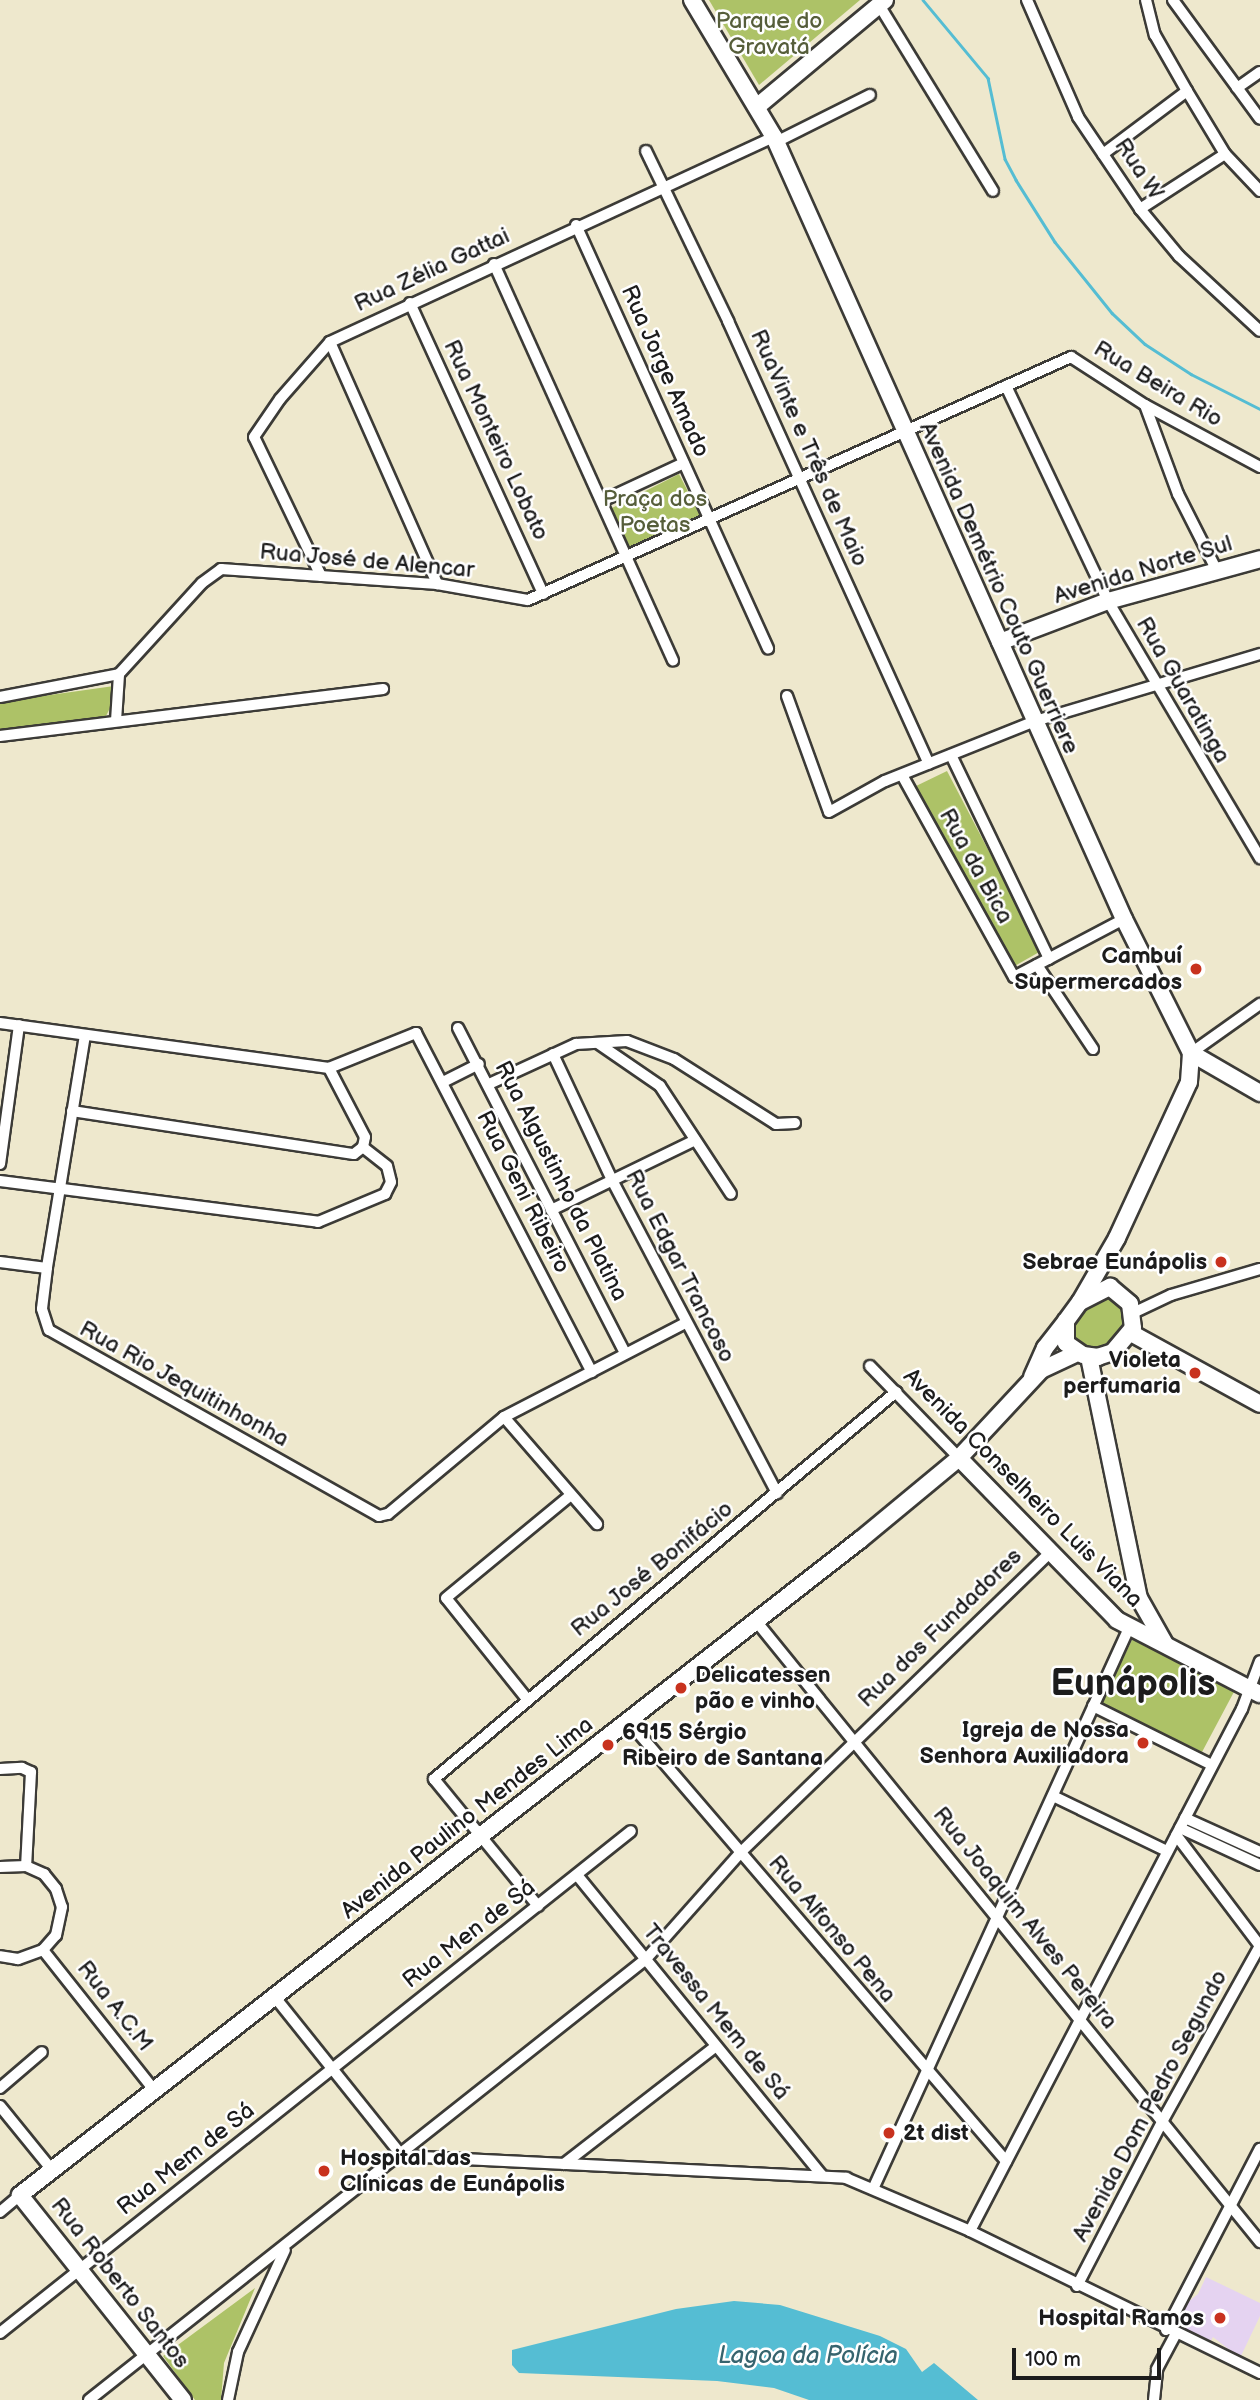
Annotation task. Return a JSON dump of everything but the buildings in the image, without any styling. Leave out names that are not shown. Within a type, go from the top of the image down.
[{"type":"main road","name":"Avenida Demétrio Couto Guerriere","points":[[692,0],[759,105],[1124,919],[1191,1053]]},
{"type":"main road","points":[[759,105],[882,2]]},
{"type":"main road","name":"Avenida Norte Sul","points":[[1000,642],[1108,601],[1260,559]]},
{"type":"main road","points":[[1031,1380],[1045,1348],[1080,1302],[1117,1238],[1189,1082],[1191,1053],[1260,1093]]},
{"type":"main road","points":[[1110,1287],[1117,1238]]},
{"type":"main road","points":[[1080,1302],[1110,1287]]},
{"type":"main road","points":[[1031,1380],[1051,1363],[1083,1355],[1113,1352],[1131,1333],[1133,1313],[1126,1298],[1110,1287]]},
{"type":"main road","points":[[1066,1321],[1064,1338],[1083,1355],[1139,1598],[1166,1645]]},
{"type":"main road","points":[[1131,1333],[1260,1404]]},
{"type":"main road","name":"Avenida Paulino Mendes Lima","points":[[20,2195],[480,1835],[629,1722],[959,1458],[1031,1380]]},
{"type":"main road","name":"Avenida Conselheiro Luis Viana","points":[[959,1458],[1050,1553],[1129,1628],[1256,1691]]},
{"type":"main road","points":[[1129,1628],[1139,1598]]},
{"type":"main road","name":"Rua Roberto Santos","points":[[20,2195],[183,2400]]},
{"type":"street","name":"Rua W","points":[[1027,0],[1078,117],[1140,209],[1179,256],[1260,331]]},
{"type":"street","points":[[1146,0],[1155,35],[1187,91],[1225,153],[1260,191]]},
{"type":"street","points":[[1172,0],[1260,119]]},
{"type":"street","points":[[882,2],[993,191]]},
{"type":"street","points":[[1237,88],[1260,72]]},
{"type":"street","points":[[1103,154],[1187,91]]},
{"type":"street","name":"Rua Zélia Gattai","points":[[321,576],[254,437],[280,399],[330,342],[576,225],[775,140],[870,95]]},
{"type":"street","name":"RuaVinte e Três de Maio","points":[[646,151],[929,764]]},
{"type":"street","points":[[1140,209],[1225,153]]},
{"type":"street","name":"Rua Jorge Amado","points":[[576,225],[768,648]]},
{"type":"street","points":[[494,264],[673,660]]},
{"type":"street","name":"Rua Monteiro Lobato","points":[[410,303],[543,594]]},
{"type":"street","points":[[330,342],[438,584]]},
{"type":"street","name":"Rua José de Alencar","points":[[119,674],[202,583],[221,569],[438,584],[528,600],[710,521],[1071,357]]},
{"type":"street","name":"Rua Beira Rio","points":[[1071,357],[1145,405],[1260,467]]},
{"type":"street","name":"Rua Guaratinga","points":[[1006,386],[1108,601],[1154,684],[1260,858]]},
{"type":"street","points":[[1145,405],[1178,494],[1217,571]]},
{"type":"street","points":[[603,501],[684,463]]},
{"type":"street","points":[[787,696],[829,812],[902,775],[1035,721],[1260,654]]},
{"type":"street","points":[[0,697],[119,674],[116,721]]},
{"type":"street","points":[[0,736],[383,689]]},
{"type":"street","points":[[951,755],[1049,959]]},
{"type":"street","name":"Rua da Bica","points":[[902,775],[1014,977],[1037,965]]},
{"type":"street","points":[[1093,1049],[1037,965],[1124,919]]},
{"type":"street","points":[[1191,1053],[1260,1004]]},
{"type":"street","points":[[0,1023],[329,1068],[365,1137],[363,1147],[354,1154],[72,1111]]},
{"type":"street","points":[[0,1164],[5,1100],[19,1026]]},
{"type":"street","name":"Rua Algustinho da Platina","points":[[458,1028],[479,1064],[625,1353]]},
{"type":"street","name":"Rua Geni Ribeiro","points":[[329,1068],[416,1033],[592,1372]]},
{"type":"street","name":"Rua Rio Jequitinhonha","points":[[85,1035],[42,1309],[57,1339],[379,1516],[388,1514],[504,1417]]},
{"type":"street","points":[[489,1084],[576,1044],[627,1041],[656,1051],[776,1124],[794,1123]]},
{"type":"street","points":[[599,1044],[660,1086],[731,1194]]},
{"type":"street","name":"Rua Edgar Trancoso","points":[[553,1054],[612,1180],[777,1493]]},
{"type":"street","points":[[443,1082],[479,1064]]},
{"type":"street","points":[[551,1210],[695,1139]]},
{"type":"street","points":[[0,1181],[318,1222],[385,1194],[391,1182],[387,1166],[363,1147]]},
{"type":"street","points":[[0,1262],[47,1268]]},
{"type":"street","points":[[1133,1313],[1171,1295],[1260,1269]]},
{"type":"street","points":[[597,1524],[504,1417],[685,1322]]},
{"type":"street","name":"Avenida Conselheiro Luis Viana","points":[[870,1366],[959,1458]]},
{"type":"street","name":"Rua José Bonifácio","points":[[480,1835],[434,1779],[896,1392]]},
{"type":"street","points":[[527,1699],[446,1598],[571,1495]]},
{"type":"street","name":"Rua dos Fundadores","points":[[89,2400],[402,2156],[646,1959],[740,1853],[1050,1553]]},
{"type":"street","name":"Rua Joaquim Alves Pereira","points":[[756,1621],[999,1916],[1260,2242]]},
{"type":"street","points":[[873,2189],[1129,1628]]},
{"type":"street","points":[[970,2231],[1212,1765],[1242,1709],[1256,1691],[1260,1661]]},
{"type":"street","points":[[1093,1706],[1212,1765]]},
{"type":"street","name":"Rua Alfonso Pena","points":[[629,1722],[1006,2161]]},
{"type":"street","points":[[0,1769],[22,1768],[31,1772],[26,1866]]},
{"type":"street","points":[[1053,1796],[1167,1851]]},
{"type":"street","points":[[1180,1827],[1260,1852]]},
{"type":"street","points":[[1180,1827],[1260,1865]]},
{"type":"street","points":[[1180,1827],[1260,1946]]},
{"type":"street","name":"Rua Men de Sá","points":[[331,2070],[631,1831]]},
{"type":"street","points":[[480,1835],[538,1906]]},
{"type":"street","points":[[0,1867],[26,1866],[51,1881],[62,1907],[56,1935],[43,1950],[18,1959],[0,1956]]},
{"type":"street","name":"Travessa Mem de Sá","points":[[577,1875],[822,2175]]},
{"type":"street","name":"Avenida Dom Pedro Segundo","points":[[1077,2286],[1163,2120],[1260,1946]]},
{"type":"street","name":"Rua A.C.M","points":[[43,1950],[153,2089]]},
{"type":"street","points":[[274,1996],[402,2156],[846,2178],[970,2231],[1171,2333],[1260,2373]]},
{"type":"street","points":[[564,2164],[716,2046]]},
{"type":"street","points":[[0,2088],[42,2052]]},
{"type":"street","name":"Rua Mem de Sá","points":[[0,2333],[331,2070]]},
{"type":"street","points":[[0,2106],[52,2170]]},
{"type":"street","points":[[1154,2400],[1157,2369],[1171,2333],[1231,2204],[1260,2149]]},
{"type":"street","name":"Avenida Paulino Mendes Lima","points":[[0,2212],[20,2195]]},
{"type":"street","points":[[228,2400],[238,2352],[287,2246]]},
{"type":"shaded area","name":"Hospital Ramos","points":[[1206,2277],[1260,2303],[1260,2316],[1240,2358],[1213,2337],[1210,2342],[1187,2330],[1180,2320],[1182,2307],[1198,2294]]},
{"type":"green space","name":"Parque do Gravatá","points":[[709,0],[860,0],[759,85]]},
{"type":"green space","name":"Praça dos Poetas","points":[[679,474],[700,515],[631,550],[610,509]]},
{"type":"green space","points":[[114,686],[116,696],[106,716],[0,731],[0,702]]},
{"type":"green space","points":[[947,771],[1041,951],[1013,967],[914,787]]},
{"type":"green space","points":[[1108,1293],[1125,1304],[1127,1325],[1114,1346],[1090,1352],[1070,1335],[1072,1321],[1089,1303]]},
{"type":"green space","points":[[1133,1638],[1236,1688],[1202,1752],[1101,1703]]},
{"type":"green space","points":[[255,2288],[224,2363],[221,2400],[195,2400],[163,2356]]},
{"type":"water","name":"Lagoa da Polícia","points":[[734,2301],[780,2305],[880,2336],[906,2349],[922,2372],[934,2363],[978,2400],[809,2400],[774,2388],[717,2381],[519,2373],[512,2365],[512,2350],[676,2309]]},
{"type":"waterway","points":[[923,0],[988,78],[1005,159],[1016,180],[1055,242],[1112,313],[1145,344],[1191,374],[1260,409]]},
{"type":"place","name":"Cambuí Supermercados","points":[[1196,969]]},
{"type":"place","name":"Sebrae Eunápolis","points":[[1221,1262]]},
{"type":"place","name":"Violeta perfumaria","points":[[1195,1373]]},
{"type":"place","name":"Delicatessen pão e vinho","points":[[681,1688]]},
{"type":"place","name":"Igreja de Nossa Senhora Auxiliadora","points":[[1143,1743]]},
{"type":"place","name":"6915 Sérgio Ribeiro de Santana","points":[[608,1745]]},
{"type":"place","name":"2t dist","points":[[889,2133]]},
{"type":"place","name":"Hospital das Clínicas de Eunápolis","points":[[324,2171]]},
{"type":"place","name":"Hospital Ramos","points":[[1220,2318]]},
{"type":"district","name":"Eunápolis","points":[[1133,1684]]}]
